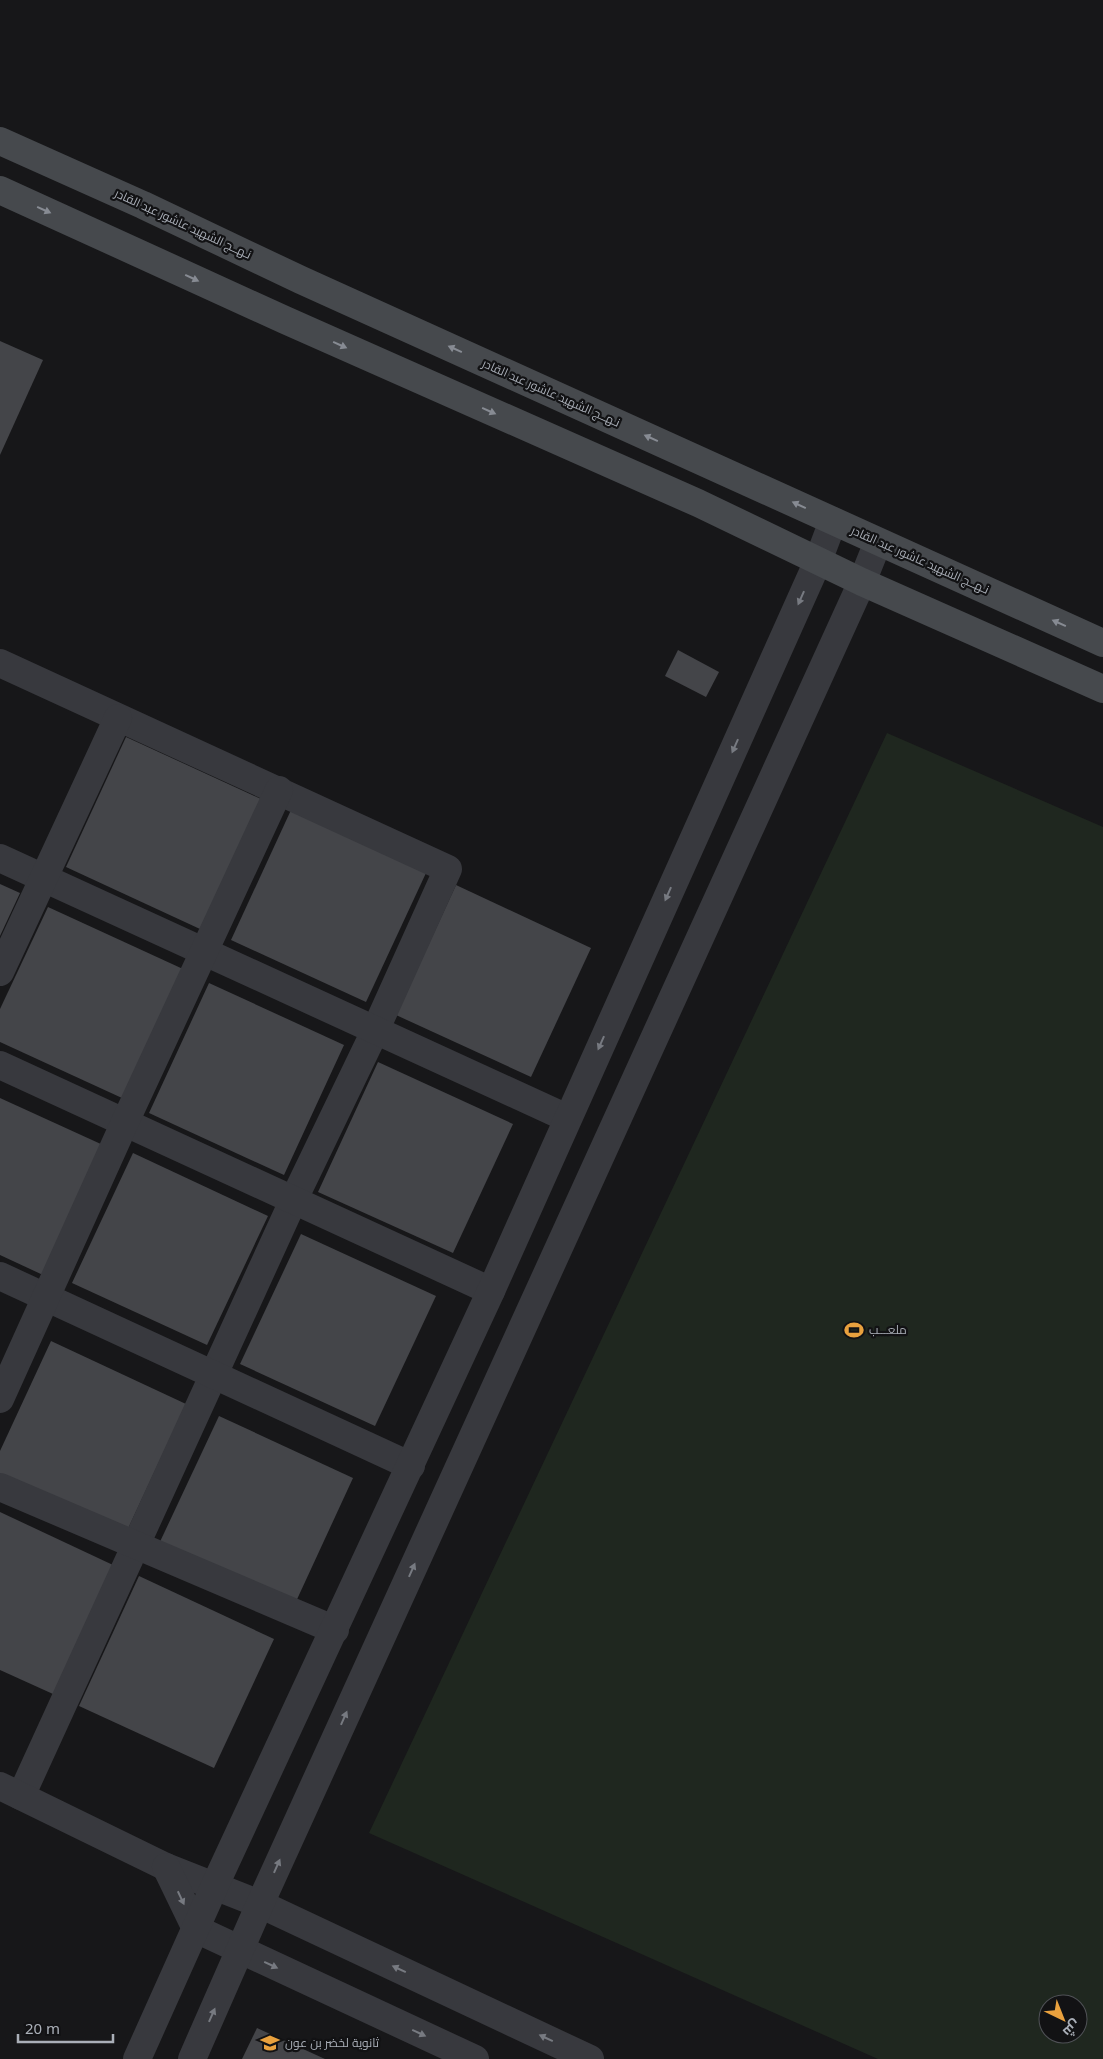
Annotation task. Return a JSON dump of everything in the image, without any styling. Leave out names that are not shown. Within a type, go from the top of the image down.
[{"type":"main road","name":"نـهــج الشهيد عاشور عبد القادر","points":[[0,141],[143,205],[301,280],[1103,643]]},
{"type":"main road","points":[[0,190],[303,328],[698,503],[862,582],[1103,689]]},
{"type":"street","points":[[138,2059],[215,1885],[491,1291],[818,561],[833,521]]},
{"type":"street","points":[[192,2059],[260,1904],[862,582],[878,542]]},
{"type":"street","points":[[0,663],[448,869],[375,1031],[294,1199],[136,1544],[11,1791],[166,1867],[260,1904],[590,2059]]},
{"type":"street","points":[[0,972],[118,718]]},
{"type":"street","points":[[0,1399],[125,1122],[279,790]]},
{"type":"street","points":[[0,858],[567,1118]]},
{"type":"street","points":[[0,1064],[491,1291]]},
{"type":"street","points":[[0,1276],[411,1466]]},
{"type":"street","points":[[0,1487],[335,1630]]},
{"type":"street","points":[[166,1867],[196,1929],[474,2059]]},
{"type":"shaded area","name":"ملعـــب","points":[[887,733],[1103,827],[1103,2059],[878,2059],[369,1833]]},
{"type":"building","points":[[0,341],[43,360],[0,455]]},
{"type":"building","points":[[678,650],[719,672],[706,697],[665,676]]},
{"type":"building","points":[[126,737],[261,799],[200,929],[66,867]]},
{"type":"building","points":[[291,810],[426,873],[366,1002],[231,940]]},
{"type":"building","points":[[0,884],[20,893],[0,936]]},
{"type":"building","points":[[456,885],[591,948],[531,1077],[396,1015]]},
{"type":"building","points":[[48,907],[183,969],[122,1098],[0,1042],[0,1009]]},
{"type":"building","points":[[209,983],[344,1045],[284,1175],[149,1113]]},
{"type":"building","points":[[378,1062],[513,1124],[453,1253],[318,1192]]},
{"type":"building","points":[[0,1098],[103,1145],[43,1275],[0,1255]]},
{"type":"building","points":[[133,1153],[268,1216],[207,1345],[72,1283]]},
{"type":"building","points":[[301,1234],[436,1296],[375,1426],[240,1364]]},
{"type":"building","points":[[51,1341],[186,1404],[126,1533],[0,1475],[0,1451]]},
{"type":"building","points":[[219,1416],[353,1478],[293,1608],[158,1546]]},
{"type":"building","points":[[0,1512],[113,1565],[53,1694],[0,1670]]},
{"type":"building","points":[[139,1576],[274,1639],[214,1768],[79,1706]]},
{"type":"building","name":"ثانوية لخضر بن عون","points":[[257,2028],[325,2059],[242,2059]]},
{"type":"place","name":"ملعـــب","points":[[854,1330]]},
{"type":"place","name":"ثانوية لخضر بن عون","points":[[270,2043]]}]
